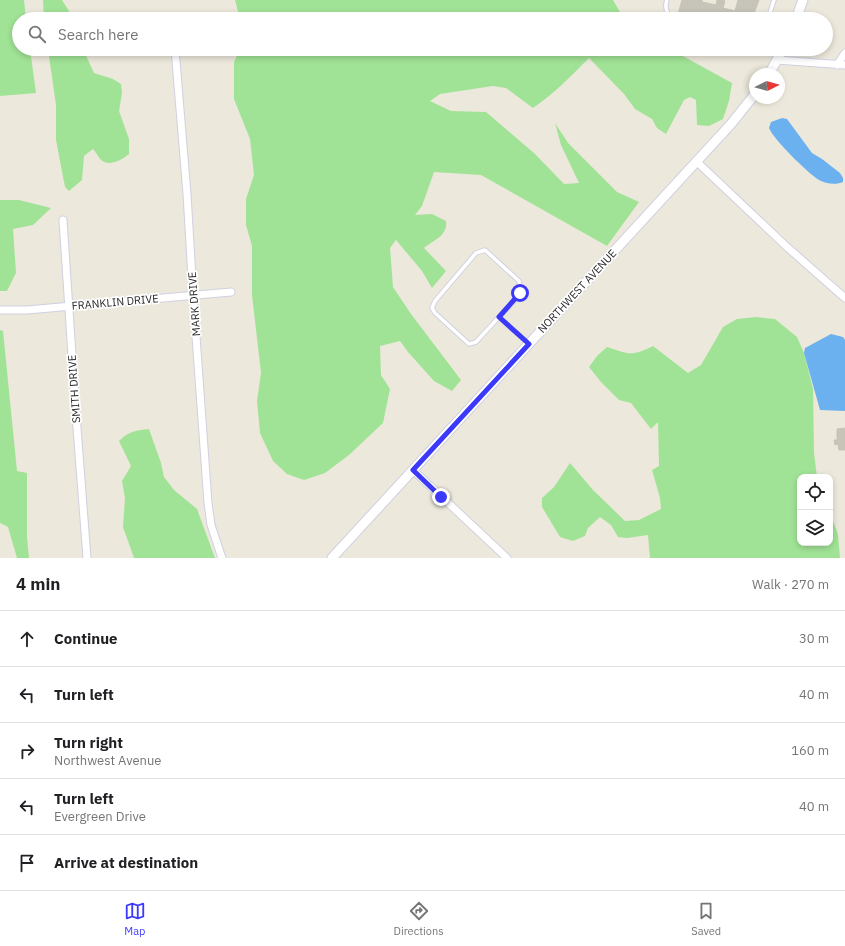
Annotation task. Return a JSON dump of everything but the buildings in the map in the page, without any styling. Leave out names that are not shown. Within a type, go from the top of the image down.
[{"type":"street","points":[[799,12],[803,0]]},
{"type":"street","points":[[837,65],[845,53]]},
{"type":"street","name":"MARK DRIVE","points":[[176,56],[187,194],[208,502],[211,525],[222,558]]},
{"type":"street","points":[[772,68],[779,56]]},
{"type":"street","points":[[786,56],[837,65],[845,65]]},
{"type":"street","name":"NORTHWEST AVENUE","points":[[332,558],[731,124],[749,102]]},
{"type":"street","points":[[696,161],[845,298]]},
{"type":"street","name":"SMITH DRIVE","points":[[63,220],[75,408],[87,558]]},
{"type":"street","name":"FRANKLIN DRIVE","points":[[0,310],[27,310],[230,292]]},
{"type":"street","points":[[413,470],[506,558]]},
{"type":"lane","points":[[667,0],[665,6],[667,12]]},
{"type":"lane","points":[[770,12],[774,0]]},
{"type":"lane","points":[[485,250],[519,281],[521,286],[520,293],[499,317],[476,342],[469,344],[435,313],[432,308],[435,301],[476,253],[485,250]]},
{"type":"lane","points":[[499,317],[529,344]]},
{"type":"green space","points":[[0,0],[24,0],[25,12],[12,12],[12,56],[31,56],[36,93],[0,96]]},
{"type":"green space","points":[[43,0],[62,0],[70,12],[44,12]]},
{"type":"green space","points":[[235,0],[613,0],[620,12],[238,12]]},
{"type":"green space","points":[[49,56],[86,56],[94,73],[113,79],[121,84],[122,93],[119,111],[129,139],[129,154],[112,163],[108,163],[101,160],[93,149],[84,156],[82,180],[69,191],[65,187],[56,140],[56,105]]},
{"type":"green space","points":[[237,56],[683,56],[732,83],[729,101],[723,119],[709,126],[697,125],[696,100],[690,97],[684,100],[666,134],[657,128],[652,119],[635,109],[624,94],[589,58],[555,91],[533,108],[506,88],[493,86],[440,94],[430,101],[451,111],[486,112],[535,154],[564,184],[579,183],[561,145],[555,123],[568,143],[617,192],[639,202],[607,246],[481,175],[434,172],[422,206],[415,215],[432,214],[446,221],[443,234],[424,248],[446,271],[432,288],[422,271],[396,240],[390,248],[393,287],[411,314],[461,380],[452,391],[434,381],[400,341],[380,346],[381,375],[390,389],[383,423],[349,455],[325,473],[304,480],[287,474],[273,461],[260,433],[257,401],[261,373],[252,295],[252,246],[246,225],[246,199],[254,175],[250,139],[234,99],[234,62]]},
{"type":"green space","points":[[0,200],[19,200],[51,208],[33,225],[13,229],[16,273],[7,291],[0,291]]},
{"type":"green space","points":[[756,317],[775,319],[797,337],[804,353],[813,389],[814,453],[817,474],[797,474],[797,546],[833,546],[833,521],[838,534],[840,558],[650,558],[648,535],[627,538],[618,537],[611,525],[600,517],[588,528],[585,536],[573,541],[560,537],[542,507],[542,498],[554,487],[570,463],[593,490],[625,521],[639,520],[661,509],[660,498],[652,470],[659,466],[658,422],[651,429],[631,403],[619,400],[601,382],[589,367],[597,356],[607,347],[625,353],[635,353],[653,346],[688,373],[701,365],[723,327],[737,319]]},
{"type":"green space","points":[[0,330],[3,331],[17,471],[27,473],[27,537],[29,558],[17,558],[8,527],[0,523]]},
{"type":"green space","points":[[149,429],[161,463],[164,477],[174,490],[197,509],[215,558],[134,558],[123,527],[125,498],[122,481],[131,466],[119,441],[125,435],[132,432]]},
{"type":"water","points":[[782,118],[787,119],[812,153],[840,173],[843,178],[843,182],[831,184],[819,180],[784,148],[769,128],[771,122]]},
{"type":"water","points":[[831,334],[843,337],[845,340],[845,411],[820,410],[804,353],[805,348]]},
{"type":"route","points":[[441,497],[413,470],[529,344],[499,317],[520,293]]}]
